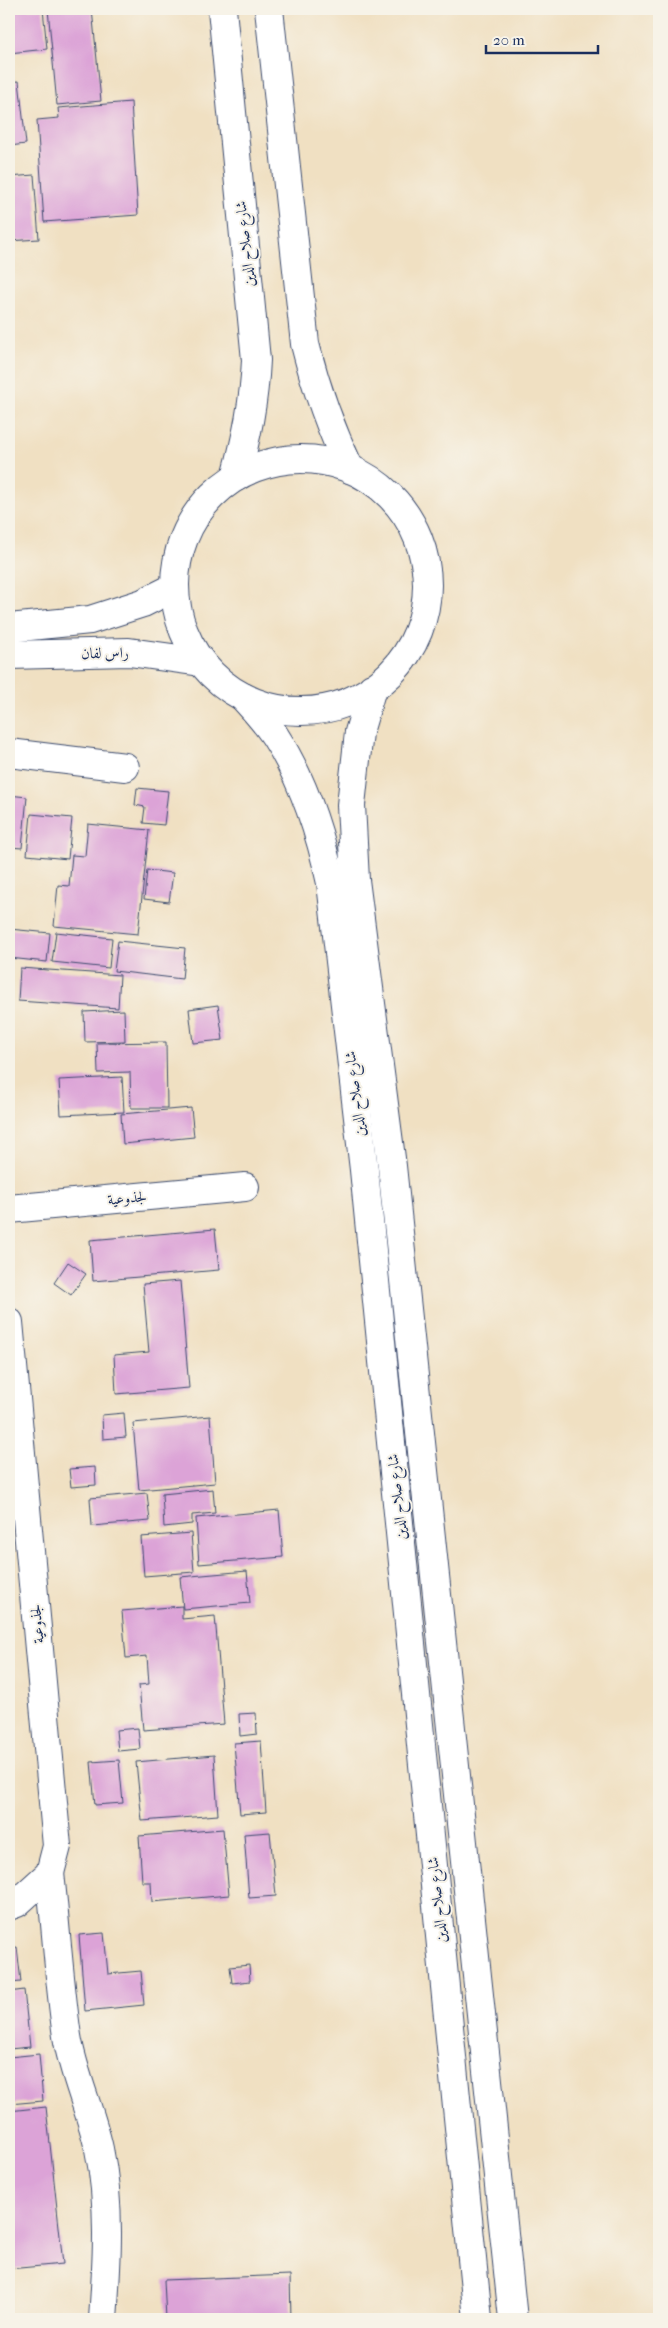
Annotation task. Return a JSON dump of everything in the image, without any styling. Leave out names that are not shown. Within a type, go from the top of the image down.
[{"type":"street","name":"شارع صلاح الدين","points":[[222,9],[256,360],[255,394],[236,477]]},
{"type":"street","points":[[269,9],[305,344],[315,388],[330,429],[350,469]]},
{"type":"street","points":[[292,459],[332,462],[350,469],[368,478],[399,505],[419,541],[426,581],[425,606],[418,630],[407,653],[391,672],[372,688],[352,699],[331,707],[309,710],[272,707],[243,697],[220,682],[201,662],[187,638],[181,622],[175,587],[178,560],[185,535],[198,512],[215,493],[236,477],[254,468],[292,459]]},
{"type":"street","points":[[9,628],[90,620],[144,603],[175,587]]},
{"type":"street","name":"راس لفان","points":[[9,655],[129,652],[201,662]]},
{"type":"street","name":"شارع صلاح الدين","points":[[372,688],[359,732],[354,768],[351,805],[355,870],[392,1166],[513,2319]]},
{"type":"street","name":"شارع صلاح الدين","points":[[243,697],[275,735],[294,771],[310,806],[323,844],[331,884],[364,1170],[478,2319]]},
{"type":"street","points":[[9,753],[125,767]]},
{"type":"street","name":"لجذوعية","points":[[9,1209],[245,1187]]},
{"type":"street","name":"لجذوعية","points":[[9,1322],[16,1479],[58,1846],[50,1873]]},
{"type":"street","points":[[9,1906],[17,1903],[50,1873]]},
{"type":"street","points":[[50,1873],[67,2037],[99,2148],[104,2180],[107,2214],[107,2265],[102,2319]]},
{"type":"building","points":[[9,9],[43,9],[47,49],[9,53]]},
{"type":"building","points":[[48,9],[92,9],[101,101],[57,105]]},
{"type":"building","points":[[98,9],[111,9],[111,10],[98,11]]},
{"type":"building","points":[[19,81],[26,144],[9,146],[9,82]]},
{"type":"building","points":[[131,102],[138,215],[44,222],[37,120],[59,118],[58,108]]},
{"type":"building","points":[[34,175],[39,239],[9,241],[9,177]]},
{"type":"building","points":[[137,788],[168,791],[164,825],[143,823],[145,807],[135,805]]},
{"type":"building","points":[[9,795],[27,797],[22,848],[9,847]]},
{"type":"building","points":[[31,814],[72,818],[68,859],[27,855]]},
{"type":"building","points":[[88,824],[149,830],[138,934],[54,926],[58,885],[69,886],[72,855],[85,856]]},
{"type":"building","points":[[147,870],[173,873],[169,902],[144,899]]},
{"type":"building","points":[[9,929],[50,933],[47,962],[9,958]]},
{"type":"building","points":[[56,932],[112,938],[109,968],[52,962]]},
{"type":"building","points":[[118,941],[185,948],[182,979],[114,971]]},
{"type":"building","points":[[20,968],[120,975],[118,1008],[18,1001]]},
{"type":"building","points":[[218,1005],[223,1040],[193,1043],[189,1009]]},
{"type":"building","points":[[124,1010],[125,1041],[85,1042],[84,1012]]},
{"type":"building","points":[[166,1042],[167,1108],[131,1108],[130,1072],[98,1073],[97,1043]]},
{"type":"building","points":[[122,1077],[124,1112],[61,1115],[59,1080]]},
{"type":"building","points":[[191,1108],[194,1137],[123,1144],[121,1114]]},
{"type":"building","points":[[215,1229],[219,1270],[93,1281],[90,1240]]},
{"type":"building","points":[[68,1262],[86,1274],[71,1295],[54,1283]]},
{"type":"building","points":[[180,1281],[189,1388],[116,1394],[114,1355],[149,1352],[143,1284]]},
{"type":"building","points":[[124,1413],[126,1437],[103,1439],[102,1415]]},
{"type":"building","points":[[210,1416],[215,1483],[139,1490],[133,1423]]},
{"type":"building","points":[[95,1467],[96,1485],[71,1487],[69,1469]]},
{"type":"building","points":[[213,1489],[215,1513],[192,1515],[192,1524],[164,1527],[162,1494]]},
{"type":"building","points":[[147,1493],[150,1521],[92,1526],[90,1498]]},
{"type":"building","points":[[279,1510],[283,1557],[199,1564],[196,1518]]},
{"type":"building","points":[[191,1533],[194,1572],[144,1576],[141,1537]]},
{"type":"building","points":[[247,1571],[250,1603],[183,1609],[180,1577]]},
{"type":"building","points":[[182,1606],[182,1619],[215,1616],[224,1724],[143,1730],[139,1685],[149,1684],[147,1656],[126,1658],[122,1611]]},
{"type":"building","points":[[256,1713],[257,1734],[240,1736],[239,1714]]},
{"type":"building","points":[[138,1728],[140,1749],[118,1751],[116,1730]]},
{"type":"building","points":[[261,1741],[266,1812],[240,1814],[234,1743]]},
{"type":"building","points":[[214,1755],[218,1815],[142,1821],[136,1762]]},
{"type":"building","points":[[119,1760],[123,1803],[95,1805],[91,1762]]},
{"type":"building","points":[[223,1829],[229,1895],[152,1902],[151,1882],[142,1882],[139,1836]]},
{"type":"building","points":[[270,1832],[276,1896],[249,1898],[244,1834]]},
{"type":"building","points":[[104,1933],[108,1974],[141,1971],[144,2005],[85,2011],[79,1935]]},
{"type":"building","points":[[17,1947],[21,1982],[9,1983],[9,1948]]},
{"type":"building","points":[[249,1965],[250,1981],[232,1983],[230,1967]]},
{"type":"building","points":[[24,1990],[30,2047],[9,2049],[9,1992]]},
{"type":"building","points":[[39,2054],[43,2101],[9,2104],[9,2057]]},
{"type":"building","points":[[46,2107],[63,2264],[9,2269],[9,2111]]},
{"type":"building","points":[[290,2275],[291,2319],[166,2319],[164,2280]]}]
